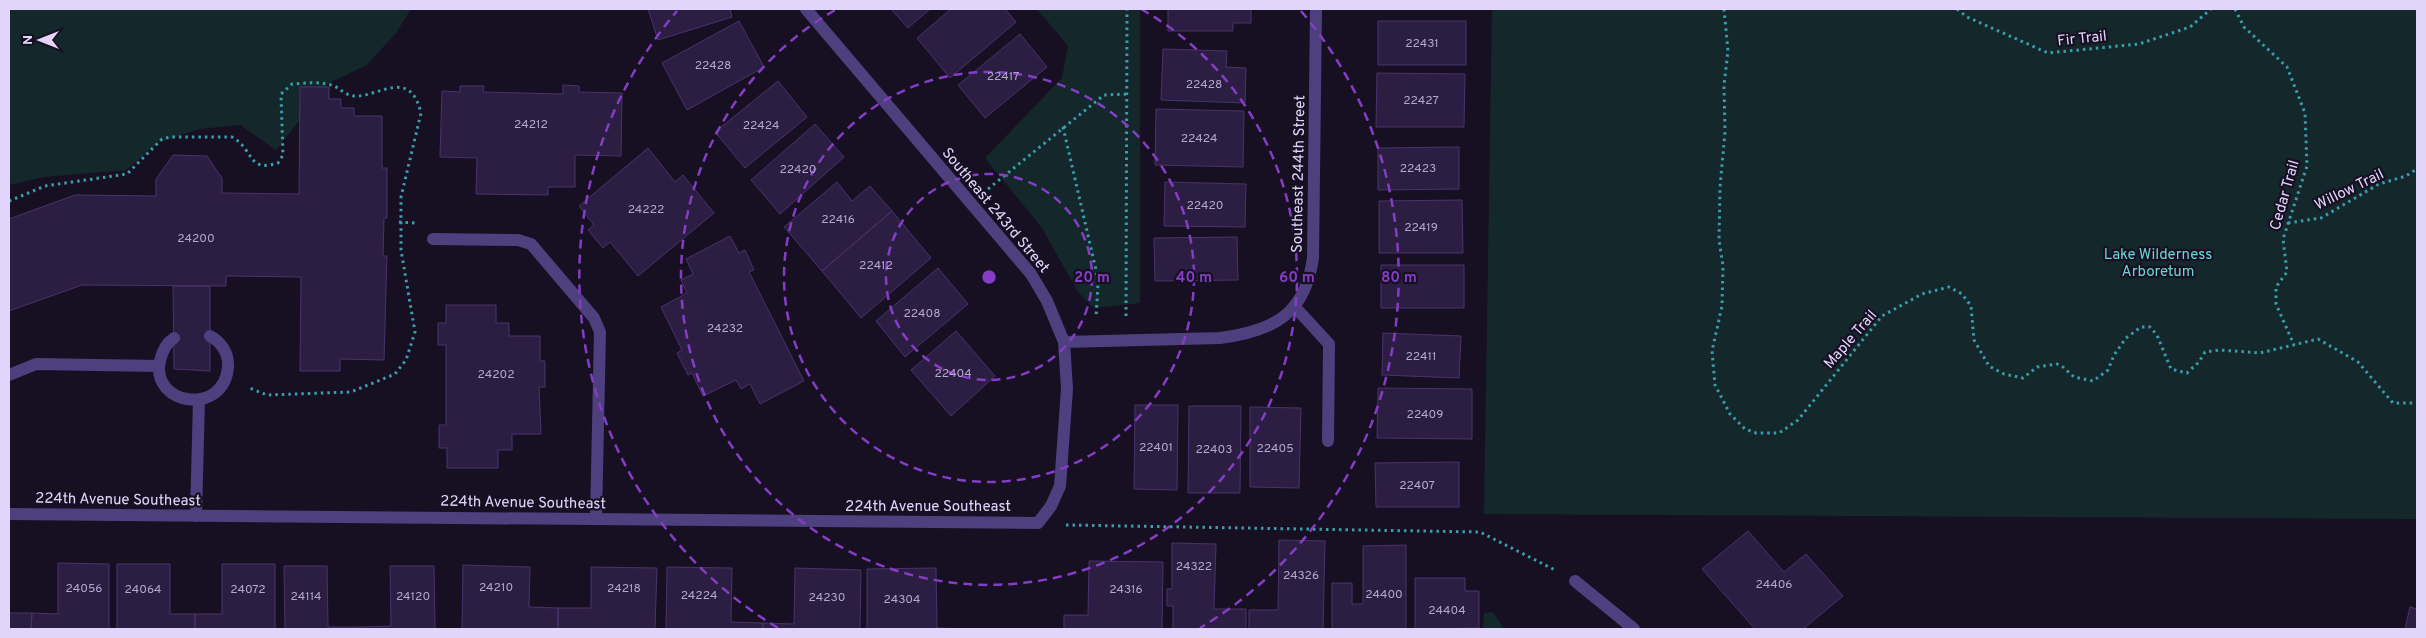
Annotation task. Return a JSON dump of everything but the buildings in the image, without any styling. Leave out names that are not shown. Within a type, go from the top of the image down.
[{"type":"street","name":"Southeast 243rd Street","points":[[806,9],[1031,274],[1047,301],[1064,342],[1067,389],[1060,486],[1051,506],[1038,523]]},
{"type":"street","name":"Southeast 244th Street","points":[[1064,342],[1126,342],[1220,338],[1243,335],[1259,331],[1275,323],[1295,307],[1310,278],[1313,258],[1316,9]]},
{"type":"street","points":[[433,239],[518,240],[531,244],[594,318],[600,332],[596,519]]},
{"type":"street","points":[[1295,307],[1329,344],[1328,441]]},
{"type":"street","points":[[174,338],[162,353],[159,366],[162,379],[169,390],[180,398],[199,399],[207,398],[218,390],[226,379],[228,366],[226,352],[218,341],[210,336]]},
{"type":"street","points":[[9,375],[36,364],[159,366]]},
{"type":"street","points":[[196,516],[199,399]]},
{"type":"street","name":"224th Avenue Southeast","points":[[9,514],[1038,523]]},
{"type":"street","points":[[1576,581],[1634,629]]},
{"type":"path","points":[[1126,342],[1127,9]]},
{"type":"path","name":"Maple Trail","points":[[1724,9],[1728,51],[1724,85],[1726,132],[1720,187],[1719,240],[1723,266],[1722,306],[1712,351],[1715,385],[1730,414],[1745,429],[1756,433],[1779,433],[1798,420],[1882,316],[1922,294],[1949,287],[1962,294],[1971,306],[1974,340],[1989,366],[2004,374],[2023,378],[2038,367],[2057,364],[2074,377],[2093,381],[2108,370],[2114,355],[2126,338],[2141,327],[2150,327],[2157,335],[2172,369],[2181,373],[2187,373],[2200,362],[2205,352],[2220,350],[2260,353],[2318,339],[2358,362],[2393,403],[2417,403]]},
{"type":"path","name":"Fir Trail","points":[[1957,9],[1967,17],[2048,53],[2139,44],[2190,28],[2211,9]]},
{"type":"path","name":"Cedar Trail","points":[[2235,9],[2244,28],[2287,67],[2305,113],[2307,166],[2283,239],[2287,272],[2276,287],[2276,304],[2294,346]]},
{"type":"path","points":[[9,201],[45,186],[127,174],[162,139],[170,137],[232,137],[238,140],[258,165],[266,167],[278,163],[283,154],[281,94],[292,84],[324,83],[355,96],[390,87],[401,88],[412,94],[418,103],[421,114],[401,197],[401,250],[415,332],[406,360],[395,374],[351,392],[267,396],[226,379]]},
{"type":"path","points":[[971,203],[1104,95],[1127,94]]},
{"type":"path","points":[[1063,127],[1098,284],[1095,341]]},
{"type":"path","name":"Willow Trail","points":[[2288,223],[2321,218],[2379,184],[2406,176],[2417,168]]},
{"type":"path","points":[[1038,523],[1094,526],[1480,532],[1576,581]]},
{"type":"green space","points":[[9,9],[411,9],[396,33],[367,65],[329,83],[276,150],[240,125],[199,129],[158,143],[126,170],[44,177],[9,185]]},
{"type":"green space","points":[[1037,9],[1140,9],[1140,303],[1094,308],[1078,292],[1042,228],[985,158],[1062,78],[1068,46]]},
{"type":"green space","name":"Lake Wilderness Arboretum","points":[[1492,9],[2417,9],[2417,519],[1484,514]]},
{"type":"green space","points":[[1493,612],[1504,629],[1483,629],[1484,613]]}]
